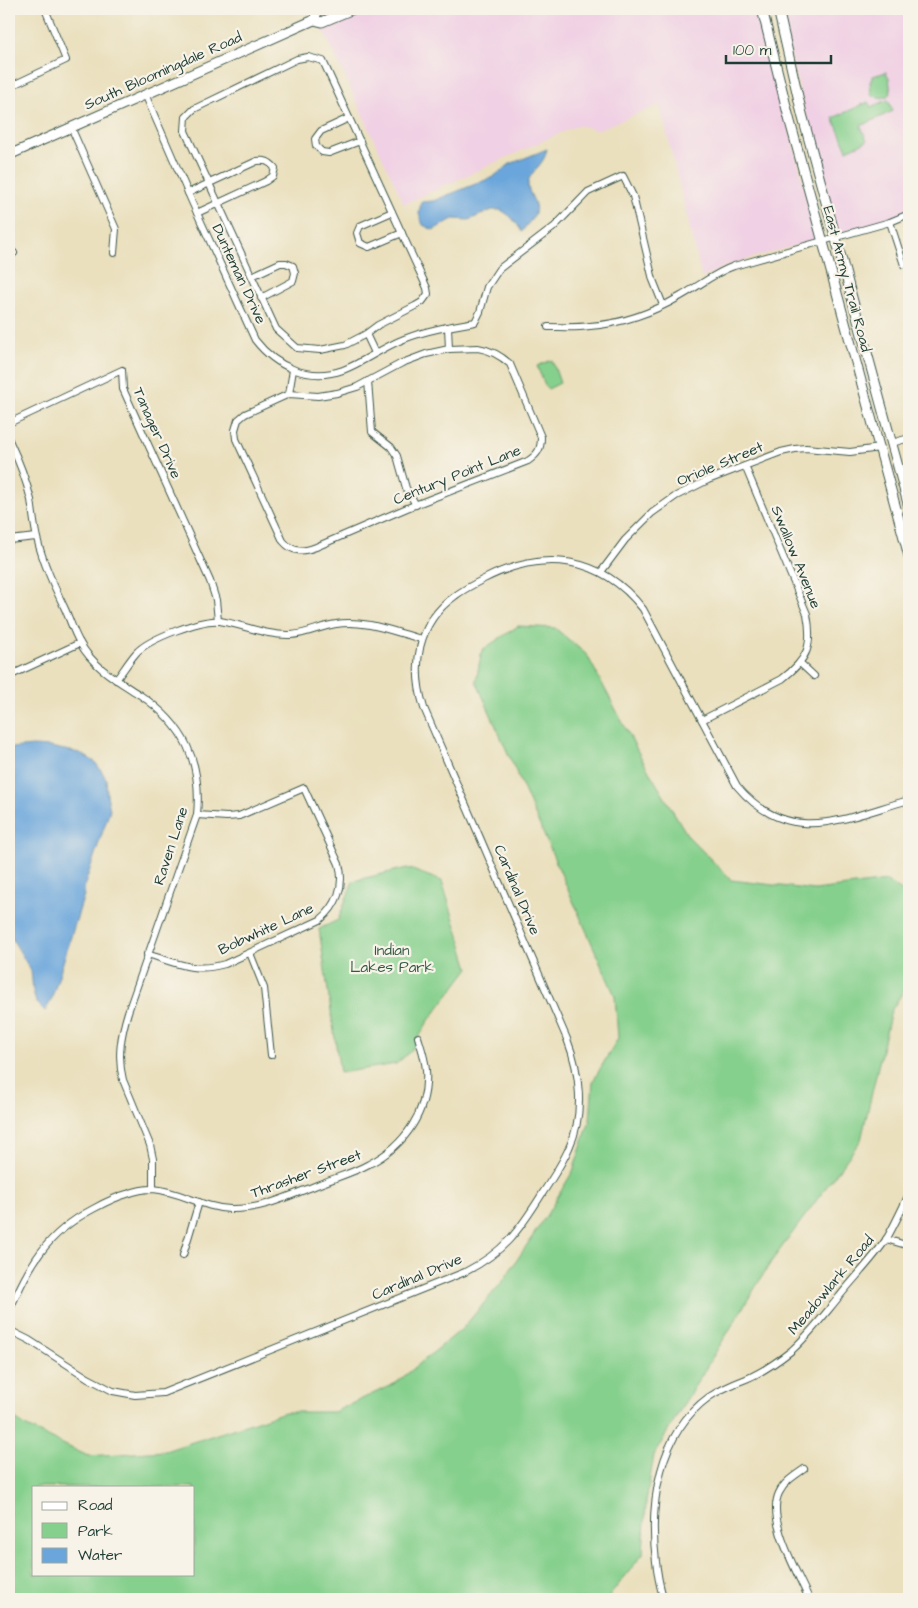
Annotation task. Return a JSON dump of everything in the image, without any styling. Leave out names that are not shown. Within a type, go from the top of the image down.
[{"type":"main road","name":"South Bloomingdale Road","points":[[9,155],[314,20],[317,12],[324,9]]},
{"type":"main road","points":[[314,20],[322,22],[353,9]]},
{"type":"main road","name":"East Army Trail Road","points":[[762,9],[789,118],[909,556]]},
{"type":"main road","name":"East Army Trail Road","points":[[778,9],[802,114],[909,507]]},
{"type":"street","points":[[9,87],[66,60],[45,9]]},
{"type":"street","points":[[308,57],[323,60],[349,118],[402,232],[428,294],[422,302],[345,345],[320,350],[297,348],[276,329],[261,298],[185,131],[186,117],[194,109],[297,59],[308,57]]},
{"type":"street","name":"Dunteman Drive","points":[[145,94],[255,340],[278,362],[293,370],[307,374],[326,374],[344,370],[404,339],[433,330],[475,322],[490,280],[499,269],[554,228],[588,192],[623,176],[633,196],[653,280],[664,305]]},
{"type":"street","points":[[349,118],[321,131],[315,139],[316,146],[322,152],[329,153],[360,141]]},
{"type":"street","points":[[71,128],[116,229],[114,253]]},
{"type":"street","points":[[188,193],[257,162],[264,160],[275,168],[272,176],[266,181],[197,213]]},
{"type":"street","points":[[392,212],[360,226],[357,233],[360,244],[369,247],[402,232]]},
{"type":"street","points":[[548,327],[588,327],[625,320],[680,297],[722,270],[890,222],[909,214]]},
{"type":"street","points":[[890,222],[904,265]]},
{"type":"street","points":[[252,276],[280,263],[293,266],[295,273],[293,281],[261,298]]},
{"type":"street","points":[[448,327],[449,349]]},
{"type":"street","points":[[366,334],[375,353]]},
{"type":"street","name":"Century Point Lane","points":[[478,348],[489,350],[500,355],[510,364],[541,437],[541,448],[536,456],[528,461],[307,551],[290,549],[283,541],[236,439],[235,430],[238,420],[245,414],[289,394],[318,396],[338,393],[357,387],[402,363],[426,354],[449,349],[478,348]]},
{"type":"street","name":"Tanager Drive","points":[[9,423],[122,370],[123,388],[210,581],[216,600],[218,620]]},
{"type":"street","points":[[289,394],[293,370]]},
{"type":"street","points":[[368,381],[372,432],[391,447],[397,456],[406,488],[416,505]]},
{"type":"street","points":[[892,443],[909,438]]},
{"type":"street","name":"Raven Lane","points":[[9,440],[27,484],[36,537],[49,574],[80,643],[96,665],[156,706],[168,718],[182,735],[195,766],[198,784],[197,815],[122,1029],[119,1055],[120,1070],[126,1091],[150,1145],[153,1159],[153,1189]]},
{"type":"street","name":"Oriole Street","points":[[600,572],[625,540],[652,513],[676,496],[692,488],[781,452],[795,449],[806,448],[850,452],[880,448]]},
{"type":"street","name":"Swallow Avenue","points":[[702,720],[782,680],[805,657],[809,636],[806,614],[745,466]]},
{"type":"street","points":[[9,540],[36,537]]},
{"type":"street","name":"Cardinal Drive","points":[[9,1330],[113,1391],[135,1395],[164,1393],[465,1272],[482,1263],[504,1247],[519,1231],[560,1166],[570,1146],[577,1120],[579,1084],[574,1056],[424,708],[419,692],[416,673],[422,639],[435,616],[453,596],[506,568],[536,561],[578,564],[600,572],[621,586],[643,609],[737,786],[751,802],[775,818],[796,823],[822,823],[909,800]]},
{"type":"street","points":[[116,680],[136,652],[146,644],[194,624],[218,620],[283,635],[299,634],[338,623],[362,624],[422,639]]},
{"type":"street","points":[[9,676],[80,643]]},
{"type":"street","points":[[800,663],[814,676]]},
{"type":"street","name":"Bobwhite Lane","points":[[148,954],[189,968],[199,969],[217,966],[250,953],[320,920],[335,904],[340,892],[341,877],[339,864],[304,788],[239,816],[197,815]]},
{"type":"street","points":[[250,953],[264,988],[271,1055]]},
{"type":"street","name":"Thrasher Street","points":[[9,1311],[30,1267],[41,1250],[74,1219],[109,1200],[126,1194],[153,1189],[230,1209],[262,1206],[368,1165],[386,1154],[407,1134],[418,1116],[424,1094],[426,1070],[418,1037]]},
{"type":"street","name":"Meadowlark Road","points":[[664,1599],[660,1590],[654,1544],[654,1513],[666,1455],[678,1430],[687,1418],[708,1398],[726,1387],[766,1369],[792,1350],[811,1331],[886,1239],[909,1194]]},
{"type":"street","points":[[183,1255],[199,1202]]},
{"type":"street","points":[[886,1239],[909,1246]]},
{"type":"street","points":[[804,1469],[789,1479],[779,1493],[775,1514],[778,1529],[809,1599]]},
{"type":"shaded area","points":[[364,9],[758,9],[818,239],[730,264],[702,278],[660,105],[597,130],[578,125],[404,204],[322,27]]},
{"type":"shaded area","points":[[780,9],[909,9],[909,211],[889,219],[837,234]]},
{"type":"green space","points":[[886,72],[889,78],[891,93],[884,98],[871,95],[870,82],[873,76]]},
{"type":"green space","points":[[888,100],[893,111],[861,126],[867,141],[847,150],[833,118],[868,102],[871,107]]},
{"type":"green space","points":[[552,360],[560,383],[548,389],[537,366]]},
{"type":"green space","points":[[518,626],[555,628],[587,655],[644,763],[688,836],[731,880],[815,890],[887,881],[909,896],[909,982],[891,1011],[861,1140],[771,1262],[654,1455],[646,1502],[643,1554],[607,1599],[9,1599],[9,1415],[27,1427],[88,1456],[165,1451],[285,1412],[334,1412],[396,1383],[462,1329],[503,1281],[573,1171],[590,1120],[593,1081],[618,1038],[615,996],[476,681],[482,650]]},
{"type":"green space","name":"Indian Lakes Park","points":[[407,868],[442,881],[469,968],[427,1023],[411,1051],[396,1064],[340,1073],[319,929],[338,920],[353,881]]},
{"type":"water","points":[[547,149],[544,159],[529,179],[528,188],[536,209],[533,218],[522,232],[510,216],[501,210],[492,210],[469,220],[453,219],[433,230],[423,225],[419,214],[421,202],[433,201],[493,177],[510,164]]},
{"type":"water","points":[[50,747],[80,753],[95,762],[106,778],[110,810],[84,887],[84,895],[51,1001],[45,1011],[36,1002],[31,971],[9,933],[9,748]]}]
